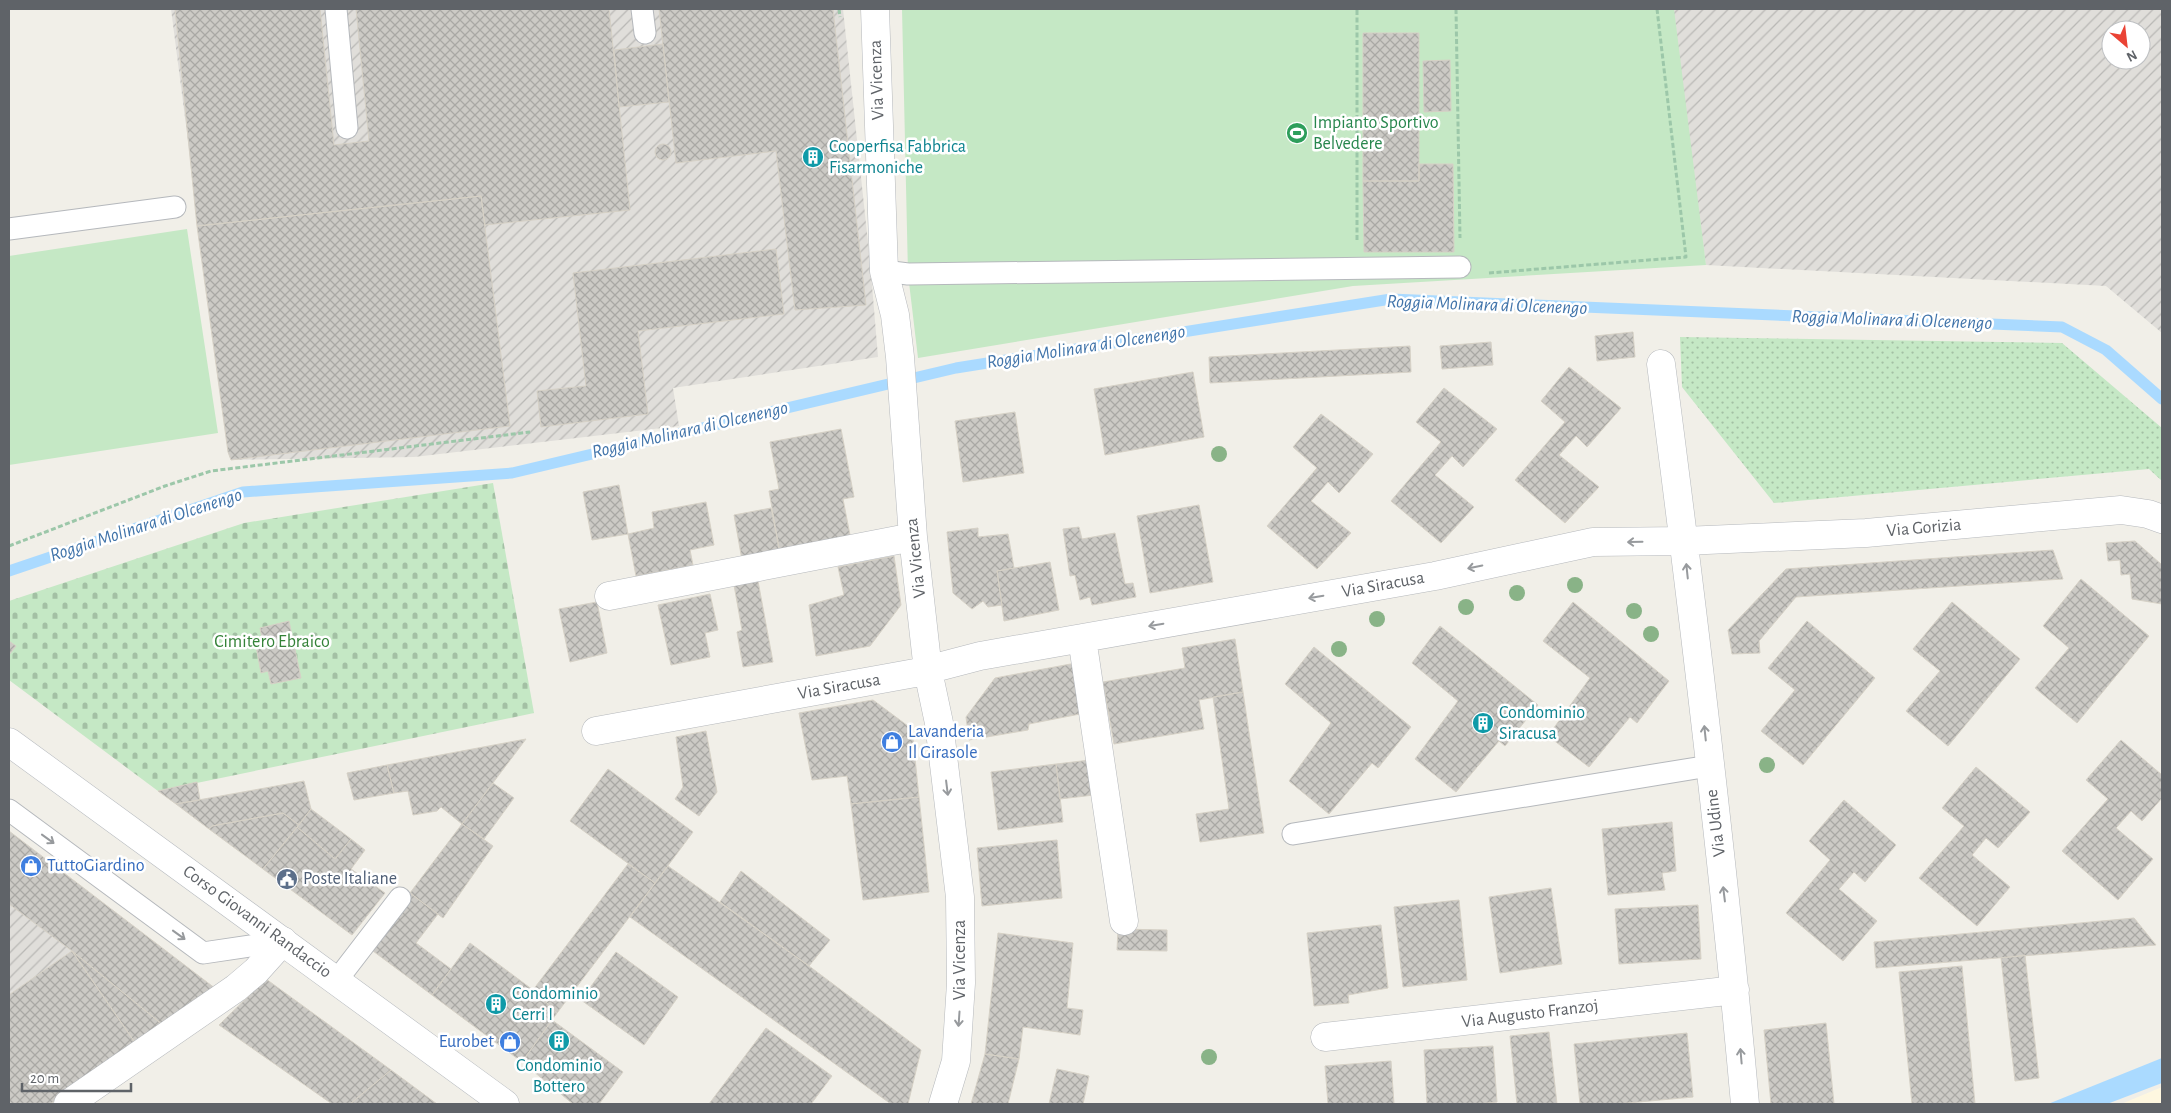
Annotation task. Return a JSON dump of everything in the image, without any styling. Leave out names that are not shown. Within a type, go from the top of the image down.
[{"type":"street","name":"Via Vicenza","points":[[875,9],[884,271],[895,315],[905,408],[913,537],[928,671],[939,723],[960,897],[961,983],[956,1062],[943,1104]]},
{"type":"street","name":"Via Udine","points":[[1660,364],[1684,541],[1735,990],[1745,1104]]},
{"type":"street","name":"Via Gorizia","points":[[1684,541],[1866,533],[2121,510],[2148,514],[2162,519]]},
{"type":"street","points":[[610,596],[913,537]]},
{"type":"street","name":"Via Siracusa","points":[[596,731],[928,671],[980,656],[1435,576],[1593,542],[1684,541]]},
{"type":"street","points":[[1082,638],[1124,921]]},
{"type":"street","name":"Corso Giovanni Randaccio","points":[[9,742],[505,1104]]},
{"type":"street","points":[[68,1104],[236,988],[256,971],[282,941]]},
{"type":"street","name":"Via Augusto Franzoj","points":[[1325,1037],[1735,990]]},
{"type":"lane","points":[[336,9],[347,128]]},
{"type":"lane","points":[[642,9],[645,33]]},
{"type":"lane","points":[[9,229],[175,207]]},
{"type":"lane","points":[[884,271],[908,274],[1460,267]]},
{"type":"lane","points":[[1294,834],[1709,766]]},
{"type":"lane","points":[[9,810],[203,953],[282,941]]},
{"type":"lane","points":[[337,980],[400,898]]},
{"type":"path","points":[[1357,9],[1357,268]]},
{"type":"path","points":[[1456,9],[1460,275],[1686,257],[1657,9]]},
{"type":"path","points":[[9,546],[166,486],[211,471],[530,432]]},
{"type":"shaded area","points":[[171,9],[843,9],[870,261],[878,357],[673,388],[679,426],[414,457],[231,460],[228,452]]},
{"type":"shaded area","points":[[1671,9],[2162,9],[2162,333],[2106,286],[1706,265]]},
{"type":"shaded area","points":[[9,904],[72,951],[136,1044],[50,1104],[9,1104]]},
{"type":"shaded area","points":[[2162,1087],[2162,1104],[2121,1104]]},
{"type":"green space","name":"Impianto Sportivo Belvedere","points":[[902,9],[1674,9],[1706,265],[1353,286],[918,358],[908,274]]},
{"type":"green space","points":[[187,229],[218,433],[9,465],[9,256]]},
{"type":"green space","points":[[1680,337],[2062,343],[2162,428],[2162,481],[2149,469],[1774,503],[1682,387]]},
{"type":"green space","name":"Cimitero Ebraico","points":[[493,483],[534,713],[158,791],[9,680],[9,601],[244,523]]},
{"type":"water","points":[[2162,1058],[2162,1083],[2107,1104],[2048,1104]]},
{"type":"building","points":[[175,9],[320,9],[334,145],[369,141],[356,9],[609,9],[630,210],[485,225],[481,196],[197,226]]},
{"type":"building","name":"Cooperfisa Fabbrica Fisarmoniche","points":[[659,9],[833,9],[866,305],[795,310],[776,151],[676,163]]},
{"type":"building","points":[[1363,33],[1419,33],[1419,181],[1363,181]]},
{"type":"building","points":[[663,44],[669,102],[619,107],[614,50]]},
{"type":"building","points":[[1450,60],[1451,111],[1424,112],[1423,61]]},
{"type":"building","points":[[660,144],[666,144],[671,149],[669,158],[660,160],[655,155],[655,149]]},
{"type":"building","points":[[1419,164],[1453,164],[1454,252],[1364,252],[1363,181],[1419,181]]},
{"type":"building","points":[[481,196],[510,426],[231,460],[228,452],[197,226]]},
{"type":"building","points":[[776,249],[784,314],[638,331],[648,414],[541,427],[537,391],[586,386],[573,273]]},
{"type":"building","points":[[1633,332],[1635,357],[1597,361],[1595,336]]},
{"type":"building","points":[[1491,342],[1493,365],[1442,369],[1440,346]]},
{"type":"building","points":[[1410,346],[1411,372],[1210,383],[1209,357]]},
{"type":"building","points":[[1569,367],[1621,408],[1587,447],[1576,436],[1559,455],[1599,487],[1565,523],[1515,480],[1565,422],[1541,401]]},
{"type":"building","points":[[1193,372],[1204,437],[1105,455],[1094,389]]},
{"type":"building","points":[[1444,388],[1497,429],[1463,467],[1452,456],[1435,475],[1474,507],[1441,543],[1391,501],[1441,442],[1416,422]]},
{"type":"building","points":[[1015,412],[1024,473],[963,482],[955,421]]},
{"type":"building","points":[[1321,414],[1373,454],[1339,493],[1328,482],[1311,501],[1351,533],[1317,569],[1267,526],[1317,468],[1293,447]]},
{"type":"building","points":[[841,429],[854,497],[843,499],[851,540],[780,553],[769,491],[779,489],[770,442]]},
{"type":"building","points":[[619,485],[628,534],[592,540],[583,492]]},
{"type":"building","points":[[706,502],[714,545],[690,550],[693,565],[636,576],[628,534],[654,528],[652,512]]},
{"type":"building","points":[[1199,505],[1213,582],[1150,593],[1137,516]]},
{"type":"building","points":[[771,508],[780,553],[742,560],[734,515]]},
{"type":"building","points":[[1079,527],[1082,539],[1115,533],[1125,584],[1133,583],[1136,597],[1092,605],[1090,597],[1080,600],[1075,575],[1070,576],[1063,529]]},
{"type":"building","points":[[978,528],[978,537],[1008,534],[1014,568],[997,571],[1002,605],[988,607],[983,601],[972,609],[953,593],[947,532]]},
{"type":"building","points":[[2135,541],[2162,565],[2162,604],[2132,599],[2130,574],[2121,575],[2120,560],[2108,561],[2106,543]]},
{"type":"building","points":[[2053,550],[2063,579],[1796,597],[1759,641],[1760,653],[1732,654],[1728,630],[1786,569]]},
{"type":"building","points":[[894,556],[901,605],[870,646],[816,656],[809,605],[844,595],[838,567]]},
{"type":"building","points":[[1050,562],[1059,610],[1004,621],[997,571]]},
{"type":"building","points":[[2081,579],[2149,636],[2077,723],[2035,688],[2069,648],[2043,626]]},
{"type":"building","points":[[758,581],[773,662],[743,667],[737,632],[742,630],[734,585]]},
{"type":"building","points":[[710,594],[718,630],[705,633],[710,657],[671,665],[658,605]]},
{"type":"building","points":[[597,602],[607,653],[570,662],[559,609]]},
{"type":"building","points":[[1573,602],[1669,681],[1637,723],[1630,717],[1589,767],[1548,736],[1590,678],[1543,641]]},
{"type":"building","points":[[1952,602],[2020,659],[1948,746],[1906,711],[1940,671],[1913,649]]},
{"type":"building","points":[[289,621],[301,678],[271,684],[268,671],[261,673],[256,646],[263,644],[260,628]]},
{"type":"building","points":[[1807,621],[1875,678],[1803,765],[1761,731],[1795,690],[1768,668]]},
{"type":"building","name":"Condominio Siracusa","points":[[1440,626],[1538,705],[1505,746],[1499,741],[1456,792],[1415,759],[1458,701],[1412,663]]},
{"type":"building","points":[[1235,639],[1243,692],[1199,700],[1204,729],[1114,744],[1103,682],[1185,668],[1182,648]]},
{"type":"building","points":[[9,641],[16,646],[9,655]]},
{"type":"building","points":[[1314,647],[1411,727],[1378,768],[1372,763],[1329,814],[1289,781],[1331,723],[1285,684]]},
{"type":"building","points":[[1076,663],[1085,713],[1029,724],[1028,730],[969,740],[966,717],[995,678]]},
{"type":"building","points":[[1243,692],[1264,833],[1200,842],[1196,814],[1229,809],[1213,697]]},
{"type":"building","points":[[873,700],[912,729],[919,797],[851,804],[847,776],[812,780],[799,713]]},
{"type":"building","points":[[706,731],[717,792],[699,816],[675,799],[683,787],[676,737]]},
{"type":"building","points":[[526,739],[462,824],[441,807],[437,811],[413,815],[408,791],[394,793],[387,765]]},
{"type":"building","points":[[2121,740],[2162,775],[2162,798],[2142,821],[2131,811],[2116,828],[2153,859],[2118,900],[2062,851],[2108,799],[2086,780]]},
{"type":"building","points":[[1090,760],[1094,795],[1060,799],[1056,764]]},
{"type":"building","points":[[1056,764],[1063,822],[998,830],[991,772]]},
{"type":"building","points":[[387,765],[394,793],[354,800],[347,773]]},
{"type":"building","points":[[1976,767],[2030,812],[1998,848],[1986,838],[1972,855],[2010,887],[1977,926],[1919,878],[1964,826],[1942,808]]},
{"type":"building","points":[[608,769],[693,832],[655,883],[570,821]]},
{"type":"building","points":[[304,781],[311,809],[299,825],[283,813],[212,826],[209,829],[176,804]]},
{"type":"building","points":[[197,782],[200,800],[176,804],[158,791]]},
{"type":"building","points":[[493,783],[514,798],[484,839],[462,824]]},
{"type":"building","points":[[919,797],[929,892],[863,900],[851,804]]},
{"type":"building","points":[[1844,800],[1896,845],[1865,882],[1854,872],[1839,889],[1877,921],[1843,961],[1786,913],[1830,860],[1809,841]]},
{"type":"building","points":[[311,809],[351,839],[335,859],[297,827]]},
{"type":"building","points":[[283,813],[299,825],[263,869],[209,829],[212,826]]},
{"type":"building","points":[[1672,822],[1676,871],[1662,873],[1665,890],[1608,895],[1602,829]]},
{"type":"building","points":[[462,824],[493,846],[443,918],[410,893]]},
{"type":"building","points":[[297,827],[335,859],[351,839],[365,850],[351,869],[385,893],[352,935],[263,869]]},
{"type":"building","points":[[9,831],[216,989],[163,1025],[72,951],[9,904]]},
{"type":"building","points":[[1057,840],[1062,898],[982,906],[977,848]]},
{"type":"building","points":[[628,864],[655,883],[557,1013],[533,990]]},
{"type":"building","points":[[668,866],[809,966],[921,1050],[908,1104],[891,1104],[630,917]]},
{"type":"building","points":[[741,871],[830,940],[809,966],[720,902]]},
{"type":"building","points":[[1551,888],[1562,964],[1500,973],[1489,897]]},
{"type":"building","points":[[410,893],[438,914],[416,943],[451,969],[432,995],[369,948]]},
{"type":"building","points":[[1459,900],[1467,980],[1403,987],[1394,907]]},
{"type":"building","points":[[1698,905],[1701,959],[1619,964],[1615,909]]},
{"type":"building","points":[[2134,918],[2156,945],[1876,968],[1874,942]]},
{"type":"building","points":[[1381,925],[1388,988],[1348,995],[1349,1003],[1314,1006],[1307,933]]},
{"type":"building","points":[[1118,929],[1167,930],[1167,951],[1117,950]]},
{"type":"building","points":[[998,933],[1073,943],[1067,1008],[1083,1010],[1080,1035],[1023,1027],[1019,1059],[985,1054]]},
{"type":"building","name":"Condominio Cerri I","points":[[470,943],[537,993],[557,1013],[522,1062],[432,995]]},
{"type":"building","points":[[72,951],[136,1044],[50,1104],[9,1104],[9,995]]},
{"type":"building","points":[[72,951],[163,1025],[136,1044]]},
{"type":"building","points":[[616,952],[678,997],[644,1045],[581,1000]]},
{"type":"building","points":[[2025,955],[2039,1078],[2015,1081],[2001,958]]},
{"type":"building","points":[[1962,966],[1975,1104],[1912,1104],[1899,972]]},
{"type":"building","points":[[266,979],[391,1070],[350,1104],[332,1104],[219,1025]]},
{"type":"building","name":"Condominio Bottero","points":[[552,1020],[623,1072],[599,1104],[573,1104],[522,1062]]},
{"type":"building","points":[[1826,1023],[1834,1104],[1771,1104],[1764,1030]]},
{"type":"building","points":[[766,1028],[832,1076],[811,1104],[709,1104]]},
{"type":"building","points":[[1549,1032],[1557,1104],[1517,1104],[1510,1036]]},
{"type":"building","points":[[1687,1033],[1693,1097],[1617,1104],[1580,1104],[1574,1044]]},
{"type":"building","points":[[1493,1046],[1497,1102],[1427,1104],[1424,1050]]},
{"type":"building","points":[[985,1054],[1019,1059],[1008,1104],[971,1104]]},
{"type":"building","points":[[1391,1061],[1394,1104],[1328,1104],[1325,1066]]},
{"type":"building","points":[[1057,1069],[1089,1076],[1083,1104],[1049,1104]]},
{"type":"building","points":[[391,1070],[437,1104],[350,1104]]},
{"type":"waterway","name":"Roggia Molinara di Olcenengo","points":[[9,571],[243,492],[512,473],[956,368],[1391,299],[2062,327],[2106,350],[2162,399]]},
{"type":"place","name":"Impianto Sportivo Belvedere","points":[[1297,133]]},
{"type":"place","name":"Cooperfisa Fabbrica Fisarmoniche","points":[[813,157]]},
{"type":"place","name":"Condominio Siracusa","points":[[1483,723]]},
{"type":"place","name":"Lavanderia Il Girasole","points":[[892,742]]},
{"type":"place","name":"TuttoGiardino","points":[[31,866]]},
{"type":"place","name":"Poste Italiane","points":[[287,879]]},
{"type":"place","name":"Condominio Cerri I","points":[[496,1004]]},
{"type":"place","name":"Condominio Bottero","points":[[559,1041]]},
{"type":"place","name":"Eurobet","points":[[510,1042]]}]
